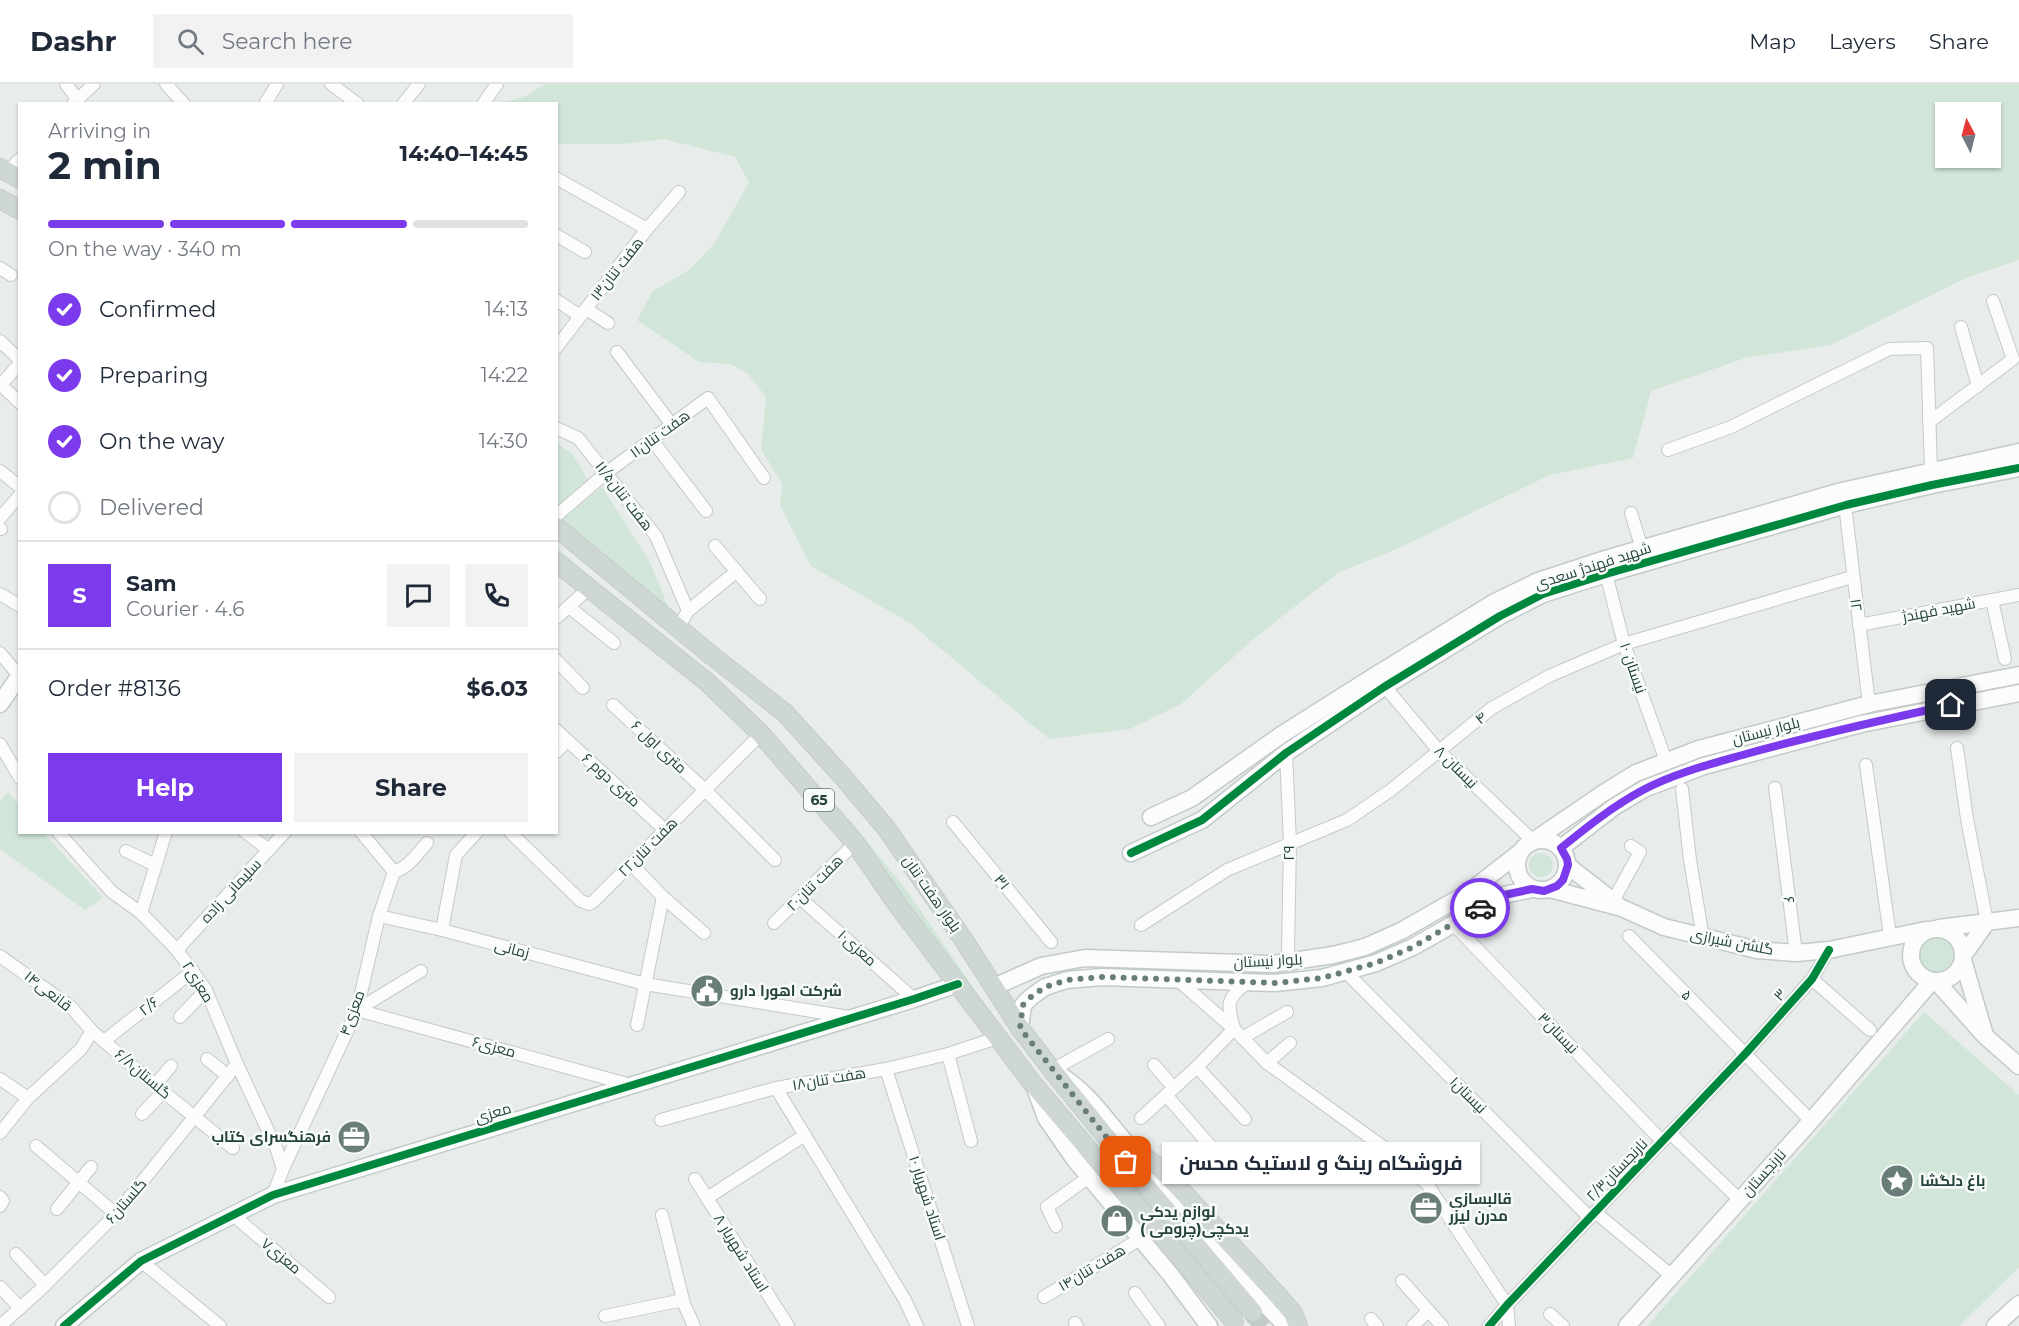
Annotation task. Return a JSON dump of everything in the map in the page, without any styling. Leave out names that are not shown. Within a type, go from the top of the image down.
[{"type":"main road","points":[[0,199],[18,209]]},
{"type":"main road","name":"بلوار هفت تنان","points":[[558,529],[785,713],[886,828],[965,942],[1020,1028],[1140,1179],[1267,1306]]},
{"type":"main road","name":"65","points":[[558,564],[707,682],[762,734],[855,843],[900,907],[1033,1084]]},
{"type":"main road","points":[[1033,1084],[1235,1323]]},
{"type":"main road","name":"65","points":[[1128,1146],[1169,1177],[1267,1306],[1293,1313],[1298,1326]]},
{"type":"street","points":[[66,84],[75,101],[93,84]]},
{"type":"street","points":[[166,84],[182,102]]},
{"type":"street","points":[[266,102],[277,84]]},
{"type":"street","points":[[331,84],[355,102]]},
{"type":"street","points":[[405,102],[419,84]]},
{"type":"street","points":[[484,102],[495,85]]},
{"type":"street","points":[[558,179],[647,229]]},
{"type":"street","name":"۱۳هفت تنان","points":[[558,345],[647,229],[679,192]]},
{"type":"street","points":[[558,236],[585,252]]},
{"type":"street","points":[[0,268],[11,275]]},
{"type":"street","points":[[558,301],[608,323]]},
{"type":"street","points":[[1929,422],[2013,359],[1993,301]]},
{"type":"street","points":[[1961,327],[1978,386]]},
{"type":"street","points":[[0,341],[18,359]]},
{"type":"street","points":[[1668,450],[1731,427],[1889,348],[1927,348],[1931,470]]},
{"type":"street","points":[[617,352],[672,425]]},
{"type":"street","points":[[18,363],[0,385],[18,401]]},
{"type":"street","name":"هفت تنان۱۱","points":[[558,514],[606,474],[708,398],[764,478]]},
{"type":"street","name":"۱۱/۵هفت تنان","points":[[558,429],[578,438],[656,536],[688,611]]},
{"type":"street","points":[[652,440],[706,511]]},
{"type":"street","name":"شهید فهندژ سعدی","points":[[1151,817],[1192,798],[1281,735],[1544,594],[1931,470],[2019,452]]},
{"type":"street","name":"شهید فهندژ سعدی","points":[[1131,853],[1202,820],[1380,681],[1493,603],[1538,581],[1642,549],[1844,498],[1932,485],[2019,468]]},
{"type":"street","points":[[0,471],[18,485]]},
{"type":"street","points":[[0,525],[18,498]]},
{"type":"street","name":"۱۲","points":[[1844,498],[1869,704]]},
{"type":"street","points":[[1631,513],[1642,549]]},
{"type":"street","points":[[715,546],[760,599]]},
{"type":"street","points":[[678,628],[688,611],[737,572]]},
{"type":"street","name":"نیستان ۱۰","points":[[1606,574],[1624,644],[1666,761]]},
{"type":"street","name":"۴","points":[[1141,925],[1227,870],[1347,820],[1391,790],[1492,708],[1549,676],[1624,644],[1852,577]]},
{"type":"street","points":[[558,616],[589,588]]},
{"type":"street","points":[[0,594],[18,605]]},
{"type":"street","name":"شهید فهندژ","points":[[1859,626],[2019,595]]},
{"type":"street","points":[[1992,600],[2005,659]]},
{"type":"street","points":[[569,607],[614,643]]},
{"type":"street","points":[[0,653],[18,675]]},
{"type":"street","points":[[558,662],[584,688]]},
{"type":"street","name":"بلوار نیستان","points":[[1533,841],[1636,773],[1698,749],[1869,704],[2019,675]]},
{"type":"street","points":[[0,704],[18,677]]},
{"type":"street","name":"نیستان ۸","points":[[1380,681],[1439,752],[1533,841]]},
{"type":"street","name":"بلوار نیستان","points":[[1561,848],[1614,807],[1644,789],[1704,766],[1861,724],[2019,693]]},
{"type":"street","name":"۶ متری اول","points":[[613,705],[705,790],[775,860]]},
{"type":"street","name":"۶ متری دوم","points":[[558,732],[665,830]]},
{"type":"street","name":"۲۲هفت تنان","points":[[512,834],[581,901],[589,904],[762,734]]},
{"type":"street","points":[[558,750],[567,741]]},
{"type":"street","points":[[0,744],[18,775]]},
{"type":"street","points":[[1957,748],[1967,819],[1987,922],[1953,976],[1945,980],[1934,981],[1923,978],[1912,965],[1910,955],[1914,940],[1931,929],[1987,922],[2019,918]]},
{"type":"street","name":"۲۹","points":[[1287,753],[1290,842],[1288,953]]},
{"type":"street","points":[[1866,765],[1876,833],[1886,937],[1910,955]]},
{"type":"street","name":"۶","points":[[1775,788],[1796,953]]},
{"type":"street","points":[[1682,789],[1690,860],[1703,938]]},
{"type":"street","name":"۳۱","points":[[953,822],[1051,942]]},
{"type":"street","name":"۲معزی","points":[[60,834],[112,892],[141,913],[177,950],[206,990],[277,1150],[283,1169]]},
{"type":"street","points":[[141,913],[165,834]]},
{"type":"street","points":[[248,834],[269,850]]},
{"type":"street","name":"سلیمانی زاده","points":[[177,950],[283,834]]},
{"type":"street","points":[[363,834],[394,872],[402,870],[427,843]]},
{"type":"street","points":[[442,930],[456,855],[475,834]]},
{"type":"street","points":[[1548,840],[1561,848],[1568,865],[1563,880],[1550,890],[1532,889],[1519,878],[1516,870],[1519,853],[1527,844],[1533,841],[1548,840]]},
{"type":"street","name":"هفت تنان۲۰","points":[[774,923],[855,843]]},
{"type":"street","points":[[1618,905],[1640,852],[1631,846]]},
{"type":"street","points":[[126,851],[155,866]]},
{"type":"street","name":"بلوار نیستان","points":[[994,987],[1041,966],[1085,958],[1273,964],[1334,955],[1365,946],[1401,931],[1466,894],[1519,853]]},
{"type":"street","points":[[631,864],[663,897],[704,933]]},
{"type":"street","name":"گلشن شیرازی","points":[[1568,865],[1618,905],[1664,927],[1756,950],[1796,953],[1829,950],[1931,929]]},
{"type":"street","name":"۴معزی","points":[[273,1195],[357,1010],[379,916],[394,872]]},
{"type":"street","name":"بلوار نیستان","points":[[1031,997],[1045,987],[1067,980],[1102,977],[1247,983],[1304,981],[1346,972],[1376,963],[1413,947],[1504,895],[1532,889]]},
{"type":"street","name":"گلشن شیرازی","points":[[1550,890],[1618,905]]},
{"type":"street","points":[[637,1024],[663,897]]},
{"type":"street","name":"۱۰معزی","points":[[800,897],[914,999]]},
{"type":"street","name":"زمانی","points":[[379,916],[442,930],[645,984],[850,1018]]},
{"type":"street","name":"۳نیستان","points":[[1454,925],[1666,1137],[1740,1200]]},
{"type":"street","points":[[1931,929],[1953,933],[1959,940],[1985,1036]]},
{"type":"street","name":"۵","points":[[1629,936],[1811,1121]]},
{"type":"street","name":"۳","points":[[1746,1053],[1812,979],[1829,950]]},
{"type":"street","name":"۱۴قانعی","points":[[0,956],[72,1007],[92,1031]]},
{"type":"street","name":"۲/۶","points":[[104,1041],[193,971]]},
{"type":"street","points":[[357,1010],[421,971]]},
{"type":"street","name":"۱نیستان","points":[[1346,972],[1593,1215],[1672,1276]]},
{"type":"street","points":[[1901,1019],[1916,972]]},
{"type":"street","points":[[1021,975],[1011,992],[1014,998],[1031,997]]},
{"type":"street","points":[[1812,979],[1870,1030]]},
{"type":"street","points":[[1179,981],[1268,1063],[1386,1149],[1427,1184],[1507,1305],[1509,1326]]},
{"type":"street","points":[[1934,981],[1985,1036],[2017,1062]]},
{"type":"street","name":"نارنجستان","points":[[1627,1326],[1934,981]]},
{"type":"street","points":[[1238,1034],[1228,1008],[1232,994],[1247,983]]},
{"type":"street","name":"معزی","points":[[68,1325],[141,1261],[273,1195],[958,984]]},
{"type":"street","points":[[180,1017],[206,990]]},
{"type":"street","points":[[1020,1028],[1023,1005],[1031,997]]},
{"type":"street","name":"۶معزی","points":[[357,1010],[631,1085]]},
{"type":"street","points":[[1141,1118],[1197,1067],[1238,1034],[1287,1012]]},
{"type":"street","points":[[0,1133],[28,1098],[81,1049],[92,1031]]},
{"type":"street","name":"۶/۸گلستان","points":[[92,1031],[233,1148]]},
{"type":"street","name":"هفت تنان۱۸","points":[[661,1120],[776,1088],[886,1069],[948,1054],[997,1038]]},
{"type":"street","points":[[1052,1070],[1108,1039]]},
{"type":"street","points":[[1268,1063],[1290,1043]]},
{"type":"street","name":"۲/۳نارنجستان","points":[[1490,1326],[1507,1305],[1746,1053]]},
{"type":"street","points":[[948,1054],[971,1141]]},
{"type":"street","points":[[207,1059],[228,1076]]},
{"type":"street","name":"گلستان۶","points":[[0,1326],[116,1214],[237,1064]]},
{"type":"street","points":[[1154,1065],[1170,1092],[1213,1149]]},
{"type":"street","points":[[142,1114],[171,1066]]},
{"type":"street","points":[[1197,1067],[1245,1119]]},
{"type":"street","name":"استاد شهریار ۱۰","points":[[886,1069],[968,1326]]},
{"type":"street","name":"65","points":[[1052,1070],[1073,1082],[1128,1146]]},
{"type":"street","points":[[0,1079],[28,1098]]},
{"type":"street","name":"65","points":[[1033,1084],[1046,1118],[1070,1153],[1209,1326]]},
{"type":"street","points":[[776,1088],[905,1300],[917,1326]]},
{"type":"street","points":[[707,1198],[805,1135]]},
{"type":"street","points":[[36,1146],[116,1214]]},
{"type":"street","points":[[57,1209],[91,1167]]},
{"type":"street","points":[[1056,1226],[1047,1207],[1089,1177]]},
{"type":"street","name":"استاد شهریار ۸","points":[[695,1179],[788,1326]]},
{"type":"street","name":"۷معزی","points":[[232,1215],[329,1297]]},
{"type":"street","points":[[662,1215],[683,1300],[694,1326]]},
{"type":"street","name":"هفت تنان۱۴","points":[[1044,1297],[1140,1239]]},
{"type":"street","points":[[16,1254],[45,1285]]},
{"type":"street","points":[[141,1261],[220,1326]]},
{"type":"street","points":[[1402,1281],[1442,1326]]},
{"type":"street","points":[[0,1287],[20,1308]]},
{"type":"street","points":[[1135,1293],[1159,1326]]},
{"type":"street","points":[[605,1316],[683,1300]]},
{"type":"street","points":[[1995,1326],[2019,1304]]},
{"type":"street","points":[[1267,1306],[1280,1326]]},
{"type":"street","points":[[1267,1306],[1286,1326]]},
{"type":"street","points":[[1413,1326],[1428,1311]]},
{"type":"street","points":[[1550,1314],[1563,1326]]},
{"type":"green space","points":[[544,84],[2019,84],[2019,260],[1966,278],[1831,345],[1745,358],[1651,391],[1633,458],[1550,475],[1401,547],[1338,573],[1257,636],[1181,704],[1130,729],[1049,739],[910,623],[811,566],[780,506],[782,484],[761,449],[766,397],[748,374],[731,364],[699,362],[637,320],[653,291],[689,270],[714,244],[749,182],[735,157],[664,139],[624,144],[558,144],[558,102],[505,102],[528,95]]},
{"type":"green space","points":[[558,444],[573,455],[588,480],[558,506]]},
{"type":"green space","points":[[602,487],[650,562],[671,614],[560,520]]},
{"type":"green space","points":[[558,549],[744,709],[801,766],[854,825],[908,892],[992,1015],[1052,1094],[991,1021],[906,899],[796,769],[558,556]]},
{"type":"green space","points":[[8,792],[18,804],[18,834],[45,834],[103,898],[85,910],[0,849],[0,802]]},
{"type":"green space","points":[[1541,853],[1546,854],[1552,860],[1552,870],[1546,876],[1541,877],[1536,876],[1530,870],[1529,865],[1530,860],[1536,854]]},
{"type":"green space","points":[[1936,936],[1949,941],[1954,954],[1949,967],[1936,972],[1923,967],[1918,954],[1923,941]]},
{"type":"green space","name":"باغ دلگشا","points":[[1924,1012],[2019,1095],[2019,1267],[1959,1326],[1647,1326]]},
{"type":"tunnel","points":[[1253,1312],[1265,1326]]},
{"type":"cycle path","points":[[1131,853],[1202,820],[1286,753],[1384,687],[1500,616],[1543,594],[1846,505],[2019,468]]},
{"type":"cycle path","points":[[1489,1326],[1746,1053],[1812,979],[1829,950]]},
{"type":"cycle path","points":[[64,1326],[141,1261],[273,1195],[958,984]]},
{"type":"way so far","points":[[1126,1162],[1020,1028],[1023,1005],[1031,997],[1045,987],[1067,980],[1102,977],[1247,983],[1275,983],[1322,978],[1376,963],[1413,947],[1480,908]]},
{"type":"place","name":"شرکت اهورا دارو","points":[[707,991]]},
{"type":"place","name":"فرهنگسرای کتاب","points":[[354,1137]]},
{"type":"place","name":"فروشگاه رینگ و لاستیک محسن","points":[[1126,1162]]},
{"type":"place","name":"باغ دلگشا","points":[[1897,1181]]},
{"type":"place","name":"قالبسازی مدرن لیزر","points":[[1426,1208]]},
{"type":"place","name":"لوازم یدکی یدکچی(چرومی )","points":[[1117,1221]]},
{"type":"route","points":[[1480,908],[1504,895],[1532,889],[1550,890],[1557,886],[1563,880],[1568,865],[1561,848],[1614,807],[1644,789],[1704,766],[1861,724],[1951,705]]}]
